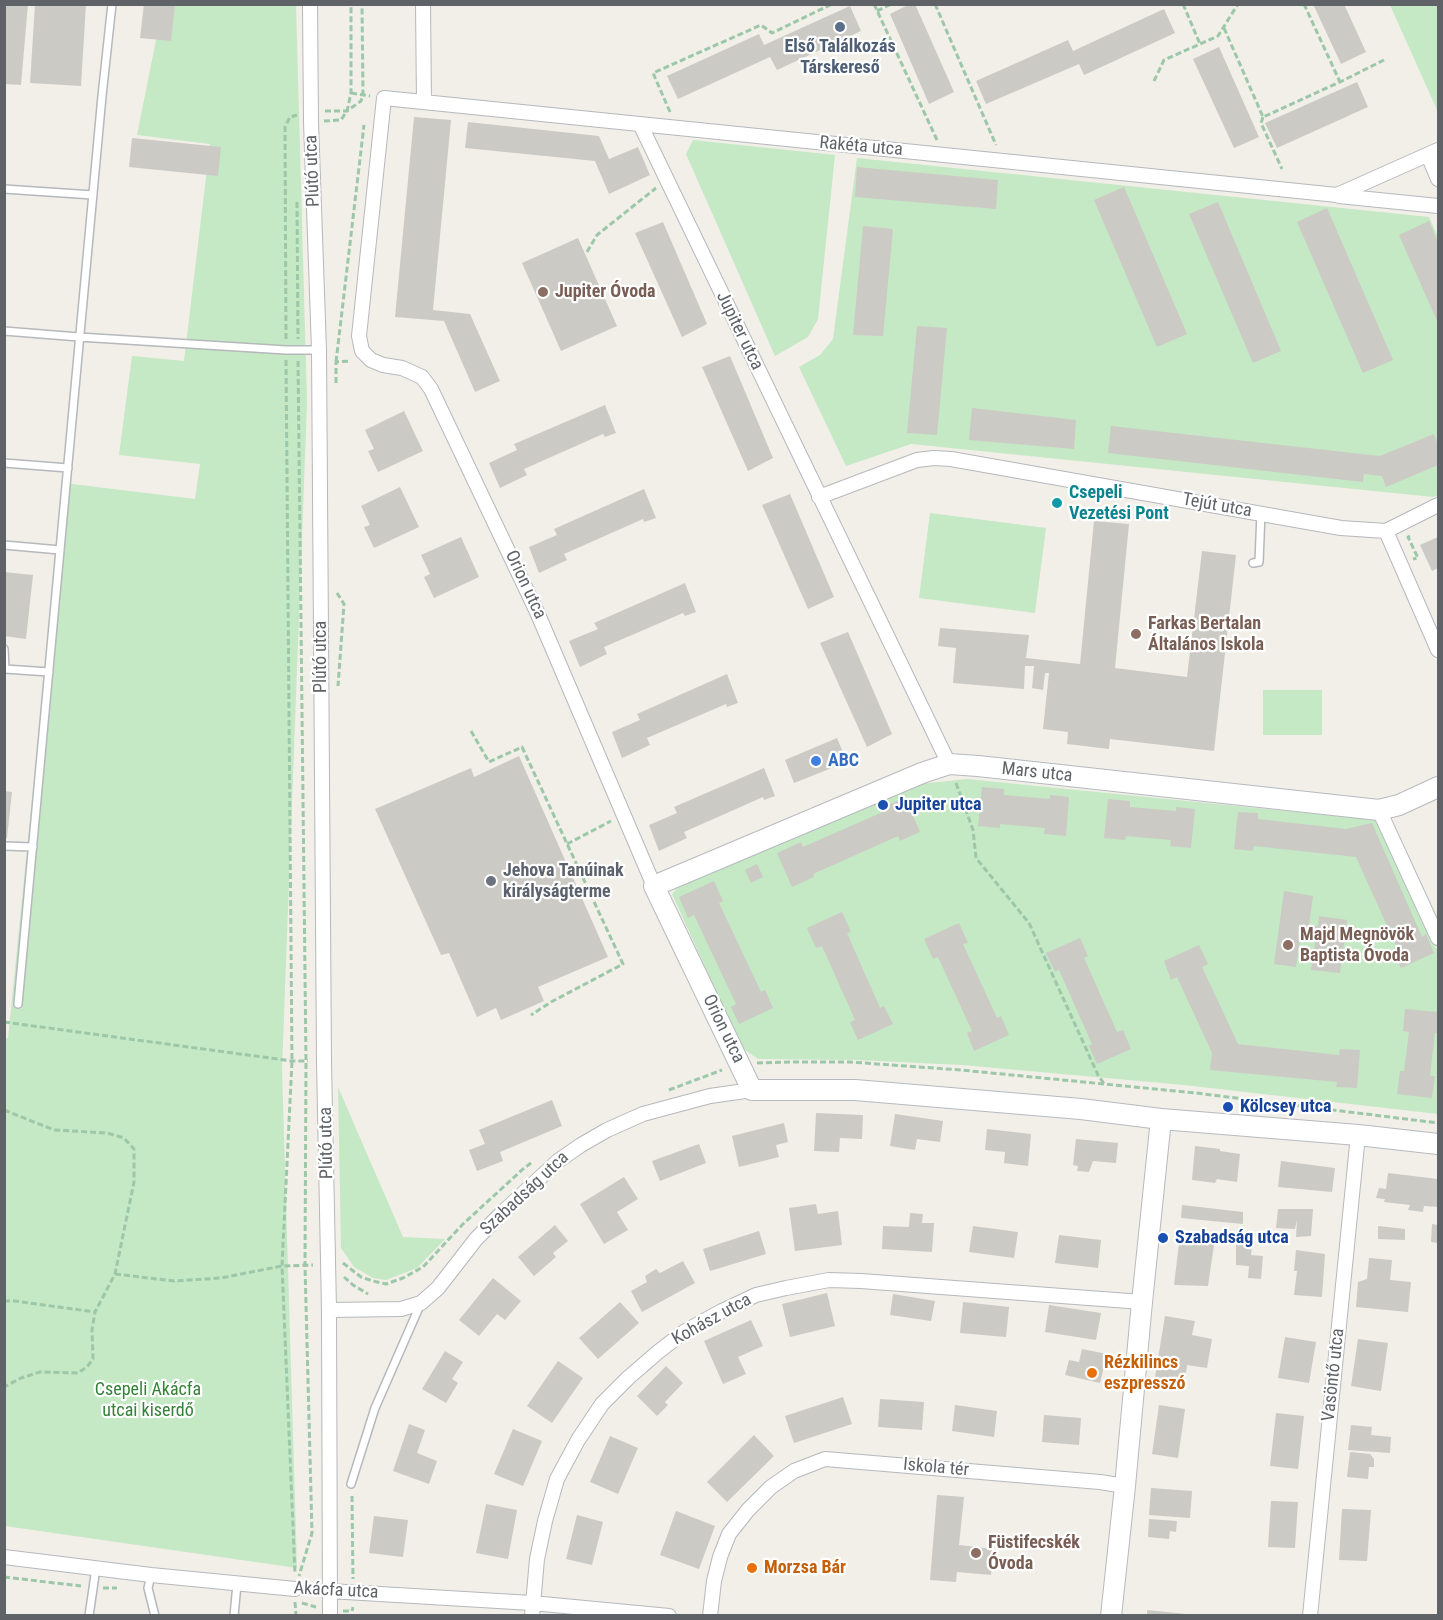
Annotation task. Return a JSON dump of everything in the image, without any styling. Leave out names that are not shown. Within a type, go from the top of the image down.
[{"type":"street","name":"Plútó utca","points":[[309,4],[319,350],[324,1062],[329,1310]]},
{"type":"street","points":[[423,4],[424,102]]},
{"type":"street","name":"Rakéta utca","points":[[371,360],[362,351],[359,336],[384,98],[1438,206]]},
{"type":"street","name":"Jupiter utca","points":[[640,124],[949,764]]},
{"type":"street","points":[[1337,195],[1433,152],[1438,180]]},
{"type":"street","name":"Orion utca","points":[[371,360],[382,365],[402,368],[422,377],[431,389],[537,612],[654,886],[752,1090]]},
{"type":"street","name":"Tejút utca","points":[[819,497],[917,460],[951,459],[1341,528],[1386,531]]},
{"type":"street","points":[[1438,505],[1386,531],[1438,650]]},
{"type":"street","name":"Mars utca","points":[[654,886],[922,773],[949,764],[1379,810],[1399,806],[1438,787]]},
{"type":"street","points":[[1379,810],[1438,938]]},
{"type":"street","name":"Szabadság utca","points":[[421,1303],[438,1288],[476,1239],[558,1161],[607,1130],[643,1114],[710,1096],[752,1090],[855,1090],[1081,1109],[1161,1119],[1438,1144]]},
{"type":"street","points":[[1111,1616],[1161,1119]]},
{"type":"street","name":"Vasöntő utca","points":[[1310,1616],[1358,1135]]},
{"type":"street","name":"Kohász utca","points":[[532,1610],[537,1559],[545,1521],[557,1479],[578,1440],[602,1404],[628,1378],[684,1332],[722,1311],[756,1295],[829,1280],[1142,1302]]},
{"type":"street","points":[[329,1614],[329,1310],[401,1309],[421,1303]]},
{"type":"street","name":"Iskola tér","points":[[710,1616],[714,1581],[729,1534],[748,1510],[771,1487],[794,1471],[825,1459],[1125,1486]]},
{"type":"street","name":"Akácfa utca","points":[[4,1557],[151,1575],[295,1589]]},
{"type":"street","name":"Akácfa utca","points":[[329,1591],[532,1610],[669,1616]]},
{"type":"lane","points":[[18,1004],[112,4]]},
{"type":"lane","points":[[4,189],[93,195]]},
{"type":"lane","points":[[4,331],[286,350],[319,350]]},
{"type":"lane","points":[[4,463],[68,468]]},
{"type":"lane","points":[[1253,563],[1259,562],[1261,513]]},
{"type":"lane","points":[[4,545],[60,550]]},
{"type":"lane","points":[[4,649],[5,669],[49,672]]},
{"type":"lane","points":[[4,846],[33,847]]},
{"type":"lane","points":[[351,1484],[375,1408],[421,1303]]},
{"type":"lane","points":[[89,1616],[96,1568]]},
{"type":"lane","points":[[151,1575],[148,1588],[154,1616]]},
{"type":"lane","points":[[234,1616],[237,1584]]},
{"type":"lane","name":"Akácfa utca","points":[[295,1589],[329,1591]]},
{"type":"path","points":[[347,111],[351,93],[351,4]]},
{"type":"path","points":[[351,1484],[352,1611],[329,1614],[295,1600],[282,1266],[292,1061],[285,127],[290,117],[341,120],[347,111],[361,101],[363,94],[362,4]]},
{"type":"path","points":[[673,127],[674,119],[653,73],[760,25],[772,33],[832,4]]},
{"type":"path","points":[[874,4],[944,155]]},
{"type":"path","points":[[877,12],[891,4]]},
{"type":"path","points":[[935,4],[1003,161]]},
{"type":"path","points":[[1183,4],[1200,44]]},
{"type":"path","points":[[1154,81],[1164,60],[1218,36],[1238,4]]},
{"type":"path","points":[[1304,4],[1340,82]]},
{"type":"path","points":[[1224,28],[1263,117],[1261,123],[1282,169]]},
{"type":"path","points":[[1263,117],[1386,59]]},
{"type":"path","points":[[311,117],[347,111]]},
{"type":"path","points":[[336,385],[336,362],[364,125]]},
{"type":"path","points":[[587,252],[597,235],[667,179]]},
{"type":"path","points":[[295,1589],[312,1533],[305,1266],[306,1061],[297,197]]},
{"type":"path","points":[[336,362],[371,360]]},
{"type":"path","points":[[1400,563],[1418,558],[1408,537],[1418,532]]},
{"type":"path","points":[[335,591],[344,603],[338,687]]},
{"type":"path","points":[[471,731],[489,762],[522,747],[623,964],[531,1015]]},
{"type":"path","points":[[949,764],[973,830],[976,858],[1029,923],[1105,1085]]},
{"type":"path","points":[[567,844],[624,813]]},
{"type":"path","points":[[4,1022],[292,1061],[324,1062]]},
{"type":"path","points":[[1068,1081],[1196,1093],[1438,1123]]},
{"type":"path","points":[[4,1110],[54,1130],[107,1133],[124,1138],[135,1149],[134,1182],[115,1274],[94,1312],[93,1359],[78,1373],[40,1372],[4,1387]]},
{"type":"path","points":[[115,1274],[174,1281],[221,1278],[282,1266],[329,1267],[342,1262],[361,1277],[386,1284],[423,1267],[462,1225]]},
{"type":"path","points":[[329,1267],[370,1296]]},
{"type":"path","points":[[4,1300],[94,1312]]},
{"type":"green space","name":"Csepeli Akácfa utcai kiserdő","points":[[163,5],[296,5],[307,403],[282,1069],[297,1568],[5,1526],[5,1038],[8,1038],[64,483],[195,499],[200,464],[119,455],[132,356],[184,361],[210,144],[137,135]]},
{"type":"green space","points":[[1390,5],[1438,5],[1438,112]]},
{"type":"green space","points":[[693,140],[835,155],[818,319],[808,337],[775,356],[686,154]]},
{"type":"green space","points":[[857,158],[1429,217],[1438,237],[1438,495],[1433,497],[911,444],[846,466],[799,367],[820,355],[833,339]]},
{"type":"green space","points":[[930,513],[1046,528],[1035,613],[919,598]]},
{"type":"green space","points":[[1263,690],[1322,690],[1322,735],[1263,735]]},
{"type":"green space","points":[[967,779],[1377,820],[1438,952],[1438,1114],[1184,1085],[962,1065],[857,1060],[758,1059],[742,1048],[672,894],[679,886],[920,784]]},
{"type":"green space","points":[[338,1087],[403,1237],[445,1239],[417,1268],[386,1280],[373,1278],[354,1267],[341,1248]]},
{"type":"building","points":[[4,4],[28,4],[21,85],[4,84]]},
{"type":"building","points":[[35,4],[86,4],[81,86],[30,83]]},
{"type":"building","points":[[144,4],[175,4],[171,41],[140,38]]},
{"type":"building","points":[[910,4],[915,4],[954,92],[929,104],[890,14]]},
{"type":"building","points":[[1313,4],[1344,4],[1366,52],[1341,64]]},
{"type":"building","points":[[850,6],[861,31],[777,70],[770,57],[678,99],[667,76],[759,34],[764,45]]},
{"type":"building","points":[[1164,9],[1175,33],[1084,75],[1079,64],[986,104],[976,81],[1068,40],[1073,51]]},
{"type":"building","points":[[1219,47],[1259,137],[1234,148],[1193,59]]},
{"type":"building","points":[[1357,82],[1368,107],[1277,148],[1265,123]]},
{"type":"building","points":[[414,117],[451,120],[433,310],[470,314],[500,381],[475,392],[444,321],[395,317]]},
{"type":"building","points":[[468,122],[599,136],[609,159],[638,147],[650,175],[609,194],[595,161],[465,148]]},
{"type":"building","points":[[132,138],[221,147],[218,176],[129,167]]},
{"type":"building","points":[[857,167],[998,180],[996,209],[855,197]]},
{"type":"building","points":[[1124,187],[1187,334],[1157,347],[1094,200]]},
{"type":"building","points":[[1218,202],[1281,351],[1253,363],[1189,214]]},
{"type":"building","points":[[1327,208],[1393,360],[1363,373],[1297,222]]},
{"type":"building","points":[[1429,221],[1438,242],[1438,323],[1399,235]]},
{"type":"building","points":[[663,222],[707,324],[682,337],[635,233]]},
{"type":"building","points":[[863,226],[893,229],[883,336],[853,335]]},
{"type":"building","points":[[578,238],[617,326],[561,351],[522,263]]},
{"type":"building","points":[[917,326],[947,328],[937,435],[907,433]]},
{"type":"building","points":[[730,356],[773,458],[748,471],[702,367]]},
{"type":"building","points":[[605,405],[616,433],[605,437],[603,434],[524,469],[527,475],[500,488],[489,463],[517,450],[514,444]]},
{"type":"building","points":[[972,408],[1076,420],[1074,449],[969,440]]},
{"type":"building","points":[[404,411],[423,451],[378,472],[368,451],[374,449],[365,430]]},
{"type":"building","points":[[1111,426],[1380,456],[1434,434],[1438,445],[1438,465],[1386,487],[1382,476],[1364,474],[1363,482],[1108,453]]},
{"type":"building","points":[[400,487],[419,527],[374,548],[364,527],[370,525],[361,506]]},
{"type":"building","points":[[644,489],[656,518],[644,522],[643,519],[564,554],[567,560],[539,573],[529,547],[557,535],[554,529]]},
{"type":"building","points":[[790,494],[834,597],[808,609],[762,505]]},
{"type":"building","points":[[1094,521],[1129,524],[1115,668],[1187,677],[1202,551],[1236,555],[1214,751],[1110,739],[1109,749],[1067,744],[1068,732],[1043,729],[1049,673],[1045,673],[1043,690],[1032,688],[1034,666],[1025,666],[1024,689],[953,683],[956,648],[938,646],[940,628],[1029,635],[1026,658],[1080,664]]},
{"type":"building","points":[[461,537],[479,577],[434,598],[424,577],[430,574],[421,555]]},
{"type":"building","points":[[1438,537],[1438,568],[1432,571],[1420,545]]},
{"type":"building","points":[[4,572],[33,575],[26,639],[4,636]]},
{"type":"building","points":[[685,583],[696,612],[685,616],[683,613],[604,647],[607,654],[580,667],[569,641],[598,629],[594,623]]},
{"type":"building","points":[[848,632],[892,734],[867,747],[820,643]]},
{"type":"building","points":[[727,674],[738,703],[727,707],[726,704],[647,738],[650,745],[622,758],[612,732],[640,720],[637,714]]},
{"type":"building","name":"ABC","points":[[837,738],[847,762],[794,783],[785,760]]},
{"type":"building","name":"Jehova Tanúinak királyságterme","points":[[519,756],[608,957],[538,987],[544,1001],[501,1020],[496,1008],[477,1017],[449,953],[441,955],[375,809],[471,768],[474,777]]},
{"type":"building","points":[[764,768],[775,796],[764,800],[763,797],[684,832],[687,838],[659,851],[649,825],[677,813],[674,807]]},
{"type":"building","points":[[982,787],[1004,789],[1004,795],[1050,799],[1050,795],[1069,797],[1066,836],[1044,834],[1045,828],[1000,824],[1000,828],[978,826]]},
{"type":"building","points":[[4,791],[12,792],[7,838],[4,838]]},
{"type":"building","points":[[905,798],[920,832],[900,841],[898,836],[813,874],[814,877],[792,887],[777,853],[801,842],[803,847],[885,811],[884,807]]},
{"type":"building","points":[[1108,799],[1130,801],[1130,807],[1176,811],[1176,807],[1195,809],[1191,848],[1170,846],[1171,840],[1126,836],[1125,840],[1104,838]]},
{"type":"building","points":[[1238,812],[1258,813],[1258,819],[1346,829],[1372,823],[1422,937],[1426,934],[1434,953],[1401,968],[1393,951],[1398,950],[1356,857],[1254,846],[1253,851],[1234,849]]},
{"type":"building","points":[[757,864],[763,877],[751,883],[745,870]]},
{"type":"building","points":[[714,881],[723,901],[719,903],[761,992],[765,990],[773,1008],[739,1024],[731,1007],[736,1004],[694,915],[688,918],[679,897]]},
{"type":"building","points":[[1284,891],[1313,896],[1309,925],[1318,926],[1319,916],[1347,920],[1340,973],[1311,970],[1316,936],[1301,934],[1296,967],[1274,964]]},
{"type":"building","points":[[842,912],[851,932],[847,933],[880,1008],[884,1006],[893,1024],[858,1040],[850,1022],[855,1020],[822,946],[816,948],[807,928]]},
{"type":"building","points":[[959,923],[968,943],[963,944],[997,1018],[1001,1016],[1009,1035],[974,1051],[967,1033],[972,1031],[938,957],[933,959],[924,939]]},
{"type":"building","points":[[1080,938],[1088,956],[1084,958],[1117,1032],[1123,1030],[1131,1049],[1097,1064],[1089,1046],[1092,1044],[1059,970],[1055,972],[1046,953]]},
{"type":"building","points":[[1199,945],[1208,964],[1202,967],[1238,1044],[1339,1055],[1340,1049],[1360,1050],[1357,1088],[1336,1087],[1337,1082],[1210,1070],[1212,1053],[1177,977],[1171,980],[1164,961]]},
{"type":"building","points":[[1405,1009],[1438,1012],[1438,1033],[1435,1033],[1430,1076],[1435,1076],[1432,1098],[1397,1094],[1400,1071],[1404,1071],[1409,1032],[1403,1031]]},
{"type":"building","points":[[552,1100],[562,1126],[500,1152],[503,1161],[477,1171],[469,1150],[485,1144],[479,1130]]},
{"type":"building","points":[[816,1113],[863,1115],[862,1139],[840,1138],[839,1152],[814,1151]]},
{"type":"building","points":[[895,1114],[943,1121],[940,1142],[917,1139],[915,1150],[890,1146]]},
{"type":"building","points":[[784,1123],[788,1142],[776,1145],[779,1157],[739,1167],[732,1136]]},
{"type":"building","points":[[987,1129],[1031,1134],[1028,1166],[1004,1163],[1005,1152],[985,1150]]},
{"type":"building","points":[[1076,1139],[1118,1143],[1116,1163],[1093,1161],[1089,1172],[1077,1171],[1078,1166],[1073,1165]]},
{"type":"building","points":[[699,1144],[706,1163],[660,1181],[652,1161]]},
{"type":"building","points":[[1195,1146],[1240,1154],[1237,1182],[1217,1179],[1215,1183],[1192,1180]]},
{"type":"building","points":[[1281,1161],[1335,1168],[1332,1192],[1278,1187]]},
{"type":"building","points":[[1388,1173],[1438,1179],[1438,1207],[1424,1206],[1423,1212],[1408,1210],[1410,1205],[1384,1202],[1385,1199],[1376,1198],[1379,1188],[1386,1189]]},
{"type":"building","points":[[624,1177],[638,1199],[617,1212],[628,1230],[604,1244],[580,1204]]},
{"type":"building","points":[[816,1204],[818,1214],[838,1211],[842,1245],[795,1251],[789,1208]]},
{"type":"building","points":[[1182,1205],[1243,1212],[1243,1224],[1181,1218]]},
{"type":"building","points":[[1278,1209],[1313,1209],[1311,1236],[1296,1237],[1297,1220],[1295,1229],[1276,1228]]},
{"type":"building","points":[[910,1213],[923,1214],[922,1223],[934,1223],[932,1252],[882,1249],[883,1226],[909,1227]]},
{"type":"building","points":[[1432,1224],[1438,1225],[1438,1243],[1431,1242]]},
{"type":"building","points":[[555,1225],[568,1241],[553,1253],[556,1257],[534,1276],[518,1257]]},
{"type":"building","points":[[973,1226],[1018,1232],[1014,1258],[969,1252]]},
{"type":"building","points":[[1378,1226],[1405,1229],[1405,1240],[1378,1239]]},
{"type":"building","points":[[759,1231],[766,1254],[710,1271],[703,1249]]},
{"type":"building","points":[[1059,1235],[1101,1240],[1098,1268],[1055,1263]]},
{"type":"building","points":[[1180,1235],[1215,1238],[1208,1286],[1174,1285]]},
{"type":"building","points":[[1236,1244],[1252,1246],[1251,1255],[1263,1256],[1261,1279],[1248,1278],[1249,1266],[1236,1265]]},
{"type":"building","points":[[1296,1250],[1325,1254],[1322,1297],[1294,1295],[1297,1271],[1294,1271]]},
{"type":"building","points":[[1369,1258],[1392,1260],[1390,1280],[1411,1282],[1408,1312],[1356,1307],[1358,1282],[1367,1279]]},
{"type":"building","points":[[683,1261],[695,1283],[642,1312],[631,1291],[647,1282],[645,1276],[656,1269],[660,1273]]},
{"type":"building","points":[[493,1278],[521,1301],[505,1320],[497,1314],[479,1336],[459,1320]]},
{"type":"building","points":[[827,1293],[835,1326],[790,1337],[782,1304]]},
{"type":"building","points":[[893,1294],[935,1301],[931,1321],[890,1315]]},
{"type":"building","points":[[620,1302],[639,1323],[598,1359],[579,1338]]},
{"type":"building","points":[[963,1302],[1009,1307],[1006,1337],[960,1333]]},
{"type":"building","points":[[1049,1305],[1101,1313],[1096,1340],[1045,1332]]},
{"type":"building","points":[[1165,1316],[1195,1321],[1192,1335],[1212,1339],[1207,1368],[1187,1365],[1185,1381],[1155,1377]]},
{"type":"building","points":[[751,1320],[763,1346],[738,1357],[746,1374],[723,1384],[704,1341]]},
{"type":"building","points":[[1285,1337],[1316,1342],[1309,1383],[1278,1378]]},
{"type":"building","points":[[1358,1339],[1388,1343],[1381,1391],[1351,1386]]},
{"type":"building","points":[[1082,1349],[1107,1354],[1100,1383],[1065,1375],[1069,1360],[1079,1362]]},
{"type":"building","points":[[445,1351],[463,1362],[452,1379],[458,1383],[446,1403],[422,1389]]},
{"type":"building","points":[[558,1361],[583,1378],[552,1423],[527,1406]]},
{"type":"building","points":[[666,1366],[683,1383],[665,1402],[668,1405],[657,1416],[637,1396]]},
{"type":"building","points":[[843,1397],[852,1424],[794,1443],[785,1416]]},
{"type":"building","points":[[880,1399],[924,1402],[922,1430],[878,1427]]},
{"type":"building","points":[[955,1405],[997,1411],[994,1437],[952,1431]]},
{"type":"building","points":[[1159,1405],[1185,1409],[1178,1458],[1152,1454]]},
{"type":"building","points":[[1276,1413],[1304,1416],[1298,1469],[1270,1466]]},
{"type":"building","points":[[1044,1415],[1081,1418],[1079,1445],[1042,1442]]},
{"type":"building","points":[[409,1424],[425,1430],[417,1453],[437,1461],[429,1484],[393,1471]]},
{"type":"building","points":[[1351,1425],[1372,1427],[1371,1435],[1391,1437],[1390,1453],[1348,1450]]},
{"type":"building","points":[[513,1429],[542,1441],[523,1486],[494,1474]]},
{"type":"building","points":[[754,1435],[774,1456],[727,1502],[707,1482]]},
{"type":"building","points":[[610,1436],[638,1448],[618,1494],[590,1482]]},
{"type":"building","points":[[1350,1452],[1370,1454],[1374,1459],[1374,1467],[1369,1467],[1368,1479],[1347,1477]]},
{"type":"building","points":[[1151,1488],[1192,1491],[1190,1518],[1149,1515]]},
{"type":"building","points":[[937,1495],[964,1497],[959,1545],[993,1549],[991,1575],[957,1572],[956,1582],[930,1580]]},
{"type":"building","points":[[1271,1501],[1298,1502],[1295,1548],[1268,1547]]},
{"type":"building","points":[[486,1504],[517,1510],[508,1559],[476,1553]]},
{"type":"building","points":[[1342,1509],[1371,1510],[1367,1561],[1339,1560]]},
{"type":"building","points":[[676,1511],[715,1526],[699,1569],[660,1555]]},
{"type":"building","points":[[577,1515],[603,1522],[592,1565],[566,1559]]},
{"type":"building","points":[[374,1516],[408,1520],[403,1557],[369,1553]]},
{"type":"building","points":[[1149,1519],[1177,1521],[1176,1532],[1170,1531],[1169,1539],[1148,1537]]},
{"type":"building","points":[[1147,1610],[1186,1614],[1186,1616],[1147,1616]]},
{"type":"place","name":"Első Találkozás Társkereső","points":[[840,27]]},
{"type":"place","name":"Jupiter Óvoda","points":[[543,292]]},
{"type":"place","name":"Csepeli Vezetési Pont","points":[[1057,503]]},
{"type":"place","name":"Farkas Bertalan Általános Iskola","points":[[1136,634]]},
{"type":"place","name":"ABC","points":[[816,761]]},
{"type":"place","name":"Jupiter utca","points":[[883,805]]},
{"type":"place","name":"Jehova Tanúinak királyságterme","points":[[491,881]]},
{"type":"place","name":"Majd Megnövök Baptista Óvoda","points":[[1288,945]]},
{"type":"place","name":"Kölcsey utca","points":[[1228,1107]]},
{"type":"place","name":"Szabadság utca","points":[[1163,1238]]},
{"type":"place","name":"Rézkilincs eszpresszó","points":[[1092,1373]]},
{"type":"place","name":"Füstifecskék Óvoda","points":[[976,1553]]},
{"type":"place","name":"Morzsa Bár","points":[[752,1568]]}]
